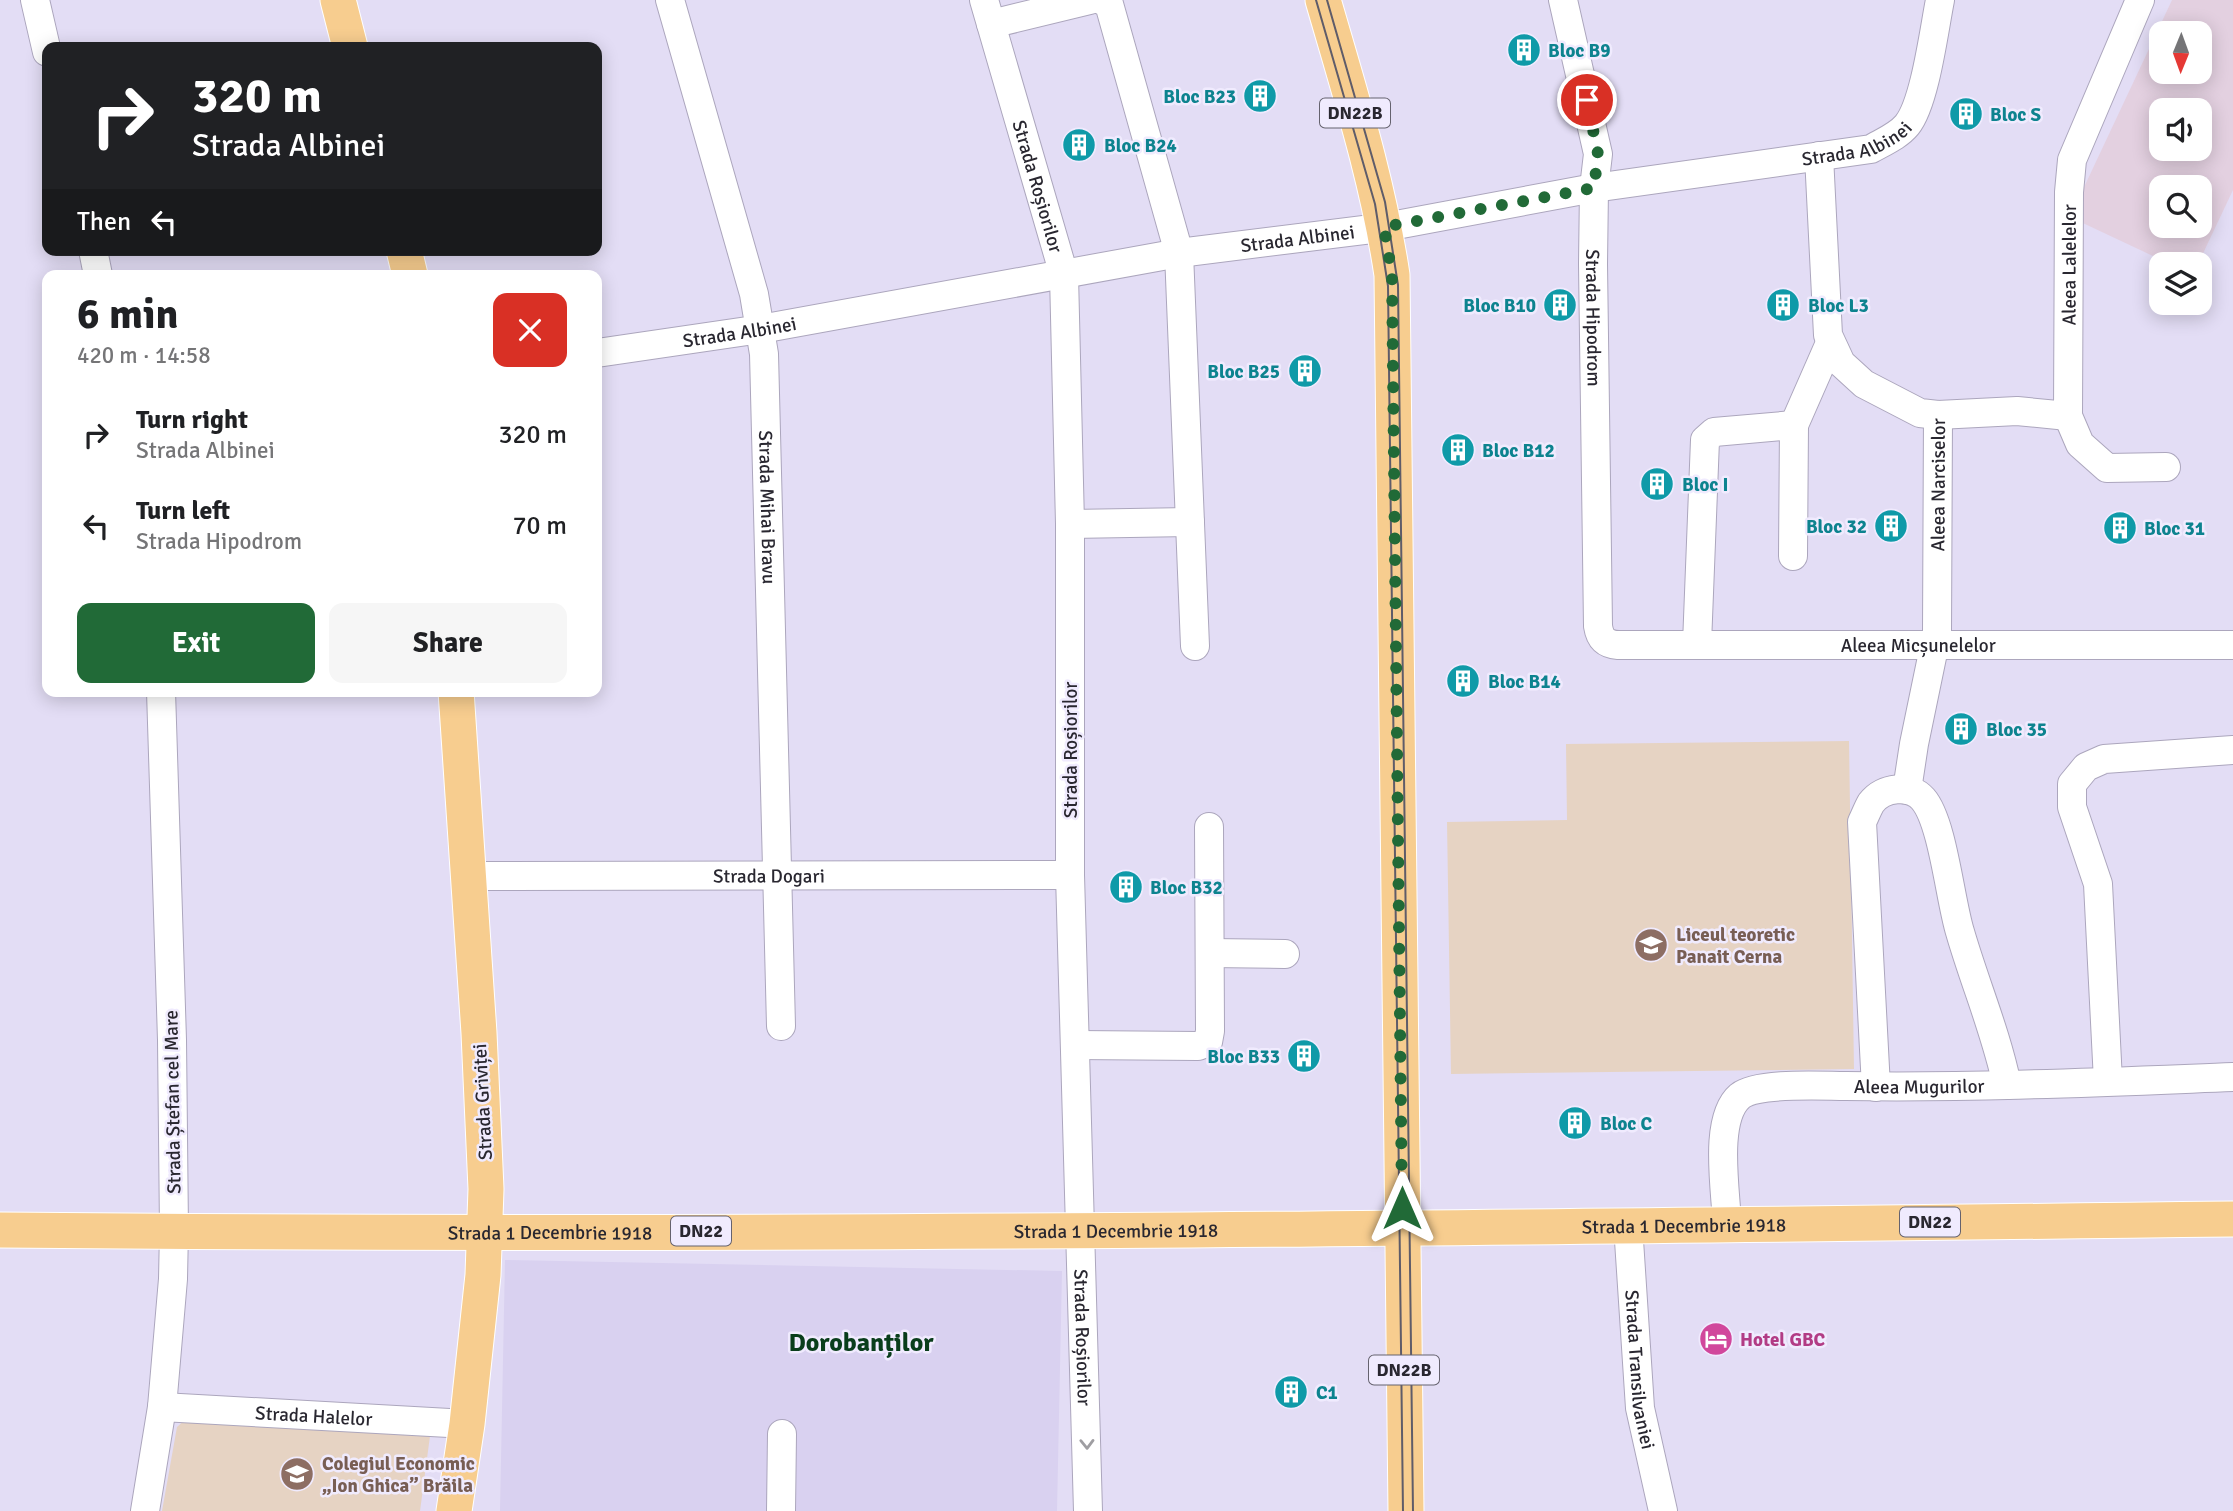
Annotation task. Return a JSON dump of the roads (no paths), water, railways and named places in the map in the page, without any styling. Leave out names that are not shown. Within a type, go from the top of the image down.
[{"type":"main road","points":[[338,0],[349,42]]},
{"type":"main road","name":"DN22B","points":[[1322,0],[1349,90],[1384,227],[1392,275],[1406,1511]]},
{"type":"main road","name":"Strada Griviței","points":[[454,1511],[467,1424],[486,1232],[479,1033],[456,697]]},
{"type":"main road","name":"Strada 1 Decembrie 1918","points":[[0,1230],[1402,1230],[2233,1219]]},
{"type":"street","points":[[35,0],[45,42]]},
{"type":"street","name":"Strada Mihai Bravu","points":[[670,0],[754,293],[764,354],[781,1026]]},
{"type":"street","points":[[987,12],[1090,0]]},
{"type":"street","points":[[1101,0],[1109,4],[1179,253],[1195,646]]},
{"type":"street","name":"Strada Hipodrom","points":[[1563,0],[1598,154],[1594,188],[1598,626],[1603,640]]},
{"type":"street","name":"Strada Albinei","points":[[602,352],[761,329],[1179,253],[1384,227],[1594,188],[1871,149],[1907,125],[1919,99],[1940,0]]},
{"type":"street","name":"Aleea Lalelelor","points":[[2068,416],[2069,192],[2072,160],[2140,0]]},
{"type":"street","name":"Strada Roșiorilor","points":[[987,12],[1064,275],[1070,524],[1070,875],[1088,1511]]},
{"type":"street","name":"Aleea Narciselor","points":[[1819,156],[1830,342],[1840,363],[1864,384],[1920,413],[1938,415],[1935,645],[1907,790]]},
{"type":"street","points":[[1793,556],[1794,425],[1830,342]]},
{"type":"street","points":[[1938,415],[2017,411],[2068,416],[2080,444],[2107,468],[2166,467]]},
{"type":"street","points":[[1697,644],[1705,440],[1714,432],[1794,425]]},
{"type":"street","points":[[1070,524],[1190,522]]},
{"type":"street","name":"Aleea Micșunelelor","points":[[1603,640],[1618,645],[2233,645]]},
{"type":"street","name":"Strada Ștefan cel Mare","points":[[145,1511],[162,1407],[173,1279],[174,1231],[172,1040],[161,697]]},
{"type":"street","points":[[2108,1082],[2098,884],[2072,807],[2072,784],[2086,767],[2104,759],[2233,750]]},
{"type":"street","points":[[1876,1087],[1862,822],[1872,802],[1886,791],[1907,790],[1922,798],[1935,821],[1959,929],[1999,1047],[2007,1085]]},
{"type":"street","points":[[1076,1045],[1198,1045],[1208,1042],[1209,827]]},
{"type":"street","name":"Strada Dogari","points":[[468,876],[1070,875]]},
{"type":"street","points":[[1210,953],[1285,954]]},
{"type":"street","name":"Aleea Mugurilor","points":[[1727,1224],[1723,1132],[1727,1115],[1740,1096],[1753,1090],[1773,1087],[2007,1085],[2233,1077]]},
{"type":"street","name":"Strada Transilvaniei","points":[[1628,1226],[1640,1408],[1663,1511]]},
{"type":"street","name":"Strada Halelor","points":[[162,1407],[467,1424]]},
{"type":"street","points":[[781,1511],[782,1434]]},
{"type":"tram line","points":[[1316,0],[1375,204],[1388,286],[1403,1511]]},
{"type":"tram line","points":[[1327,0],[1385,202],[1398,285],[1413,1511]]},
{"type":"place","name":"Bloc B9","points":[[1524,50]]},
{"type":"place","name":"Bloc B23","points":[[1260,96]]},
{"type":"place","name":"Bloc S","points":[[1966,114]]},
{"type":"place","name":"Bloc B24","points":[[1079,145]]},
{"type":"place","name":"Bloc B10","points":[[1560,305]]},
{"type":"place","name":"Bloc L3","points":[[1783,305]]},
{"type":"place","name":"Bloc B25","points":[[1305,371]]},
{"type":"place","name":"Bloc B12","points":[[1458,450]]},
{"type":"place","name":"Bloc I","points":[[1657,484]]},
{"type":"place","name":"Bloc 32","points":[[1891,526]]},
{"type":"place","name":"Bloc 31","points":[[2120,528]]},
{"type":"place","name":"Bloc B14","points":[[1463,681]]},
{"type":"place","name":"Bloc 35","points":[[1961,729]]},
{"type":"place","name":"Bloc B32","points":[[1126,887]]},
{"type":"place","name":"Liceul teoretic Panait Cerna","points":[[1651,945]]},
{"type":"place","name":"Bloc B33","points":[[1304,1056]]},
{"type":"place","name":"Bloc C","points":[[1575,1123]]},
{"type":"place","name":"Hotel GBC","points":[[1716,1339]]},
{"type":"place","name":"C1","points":[[1291,1392]]},
{"type":"place","name":"Colegiul Economic „Ion Ghica” Brăila","points":[[297,1474]]},
{"type":"district","name":"Dorobanților","points":[[861,1342]]}]
